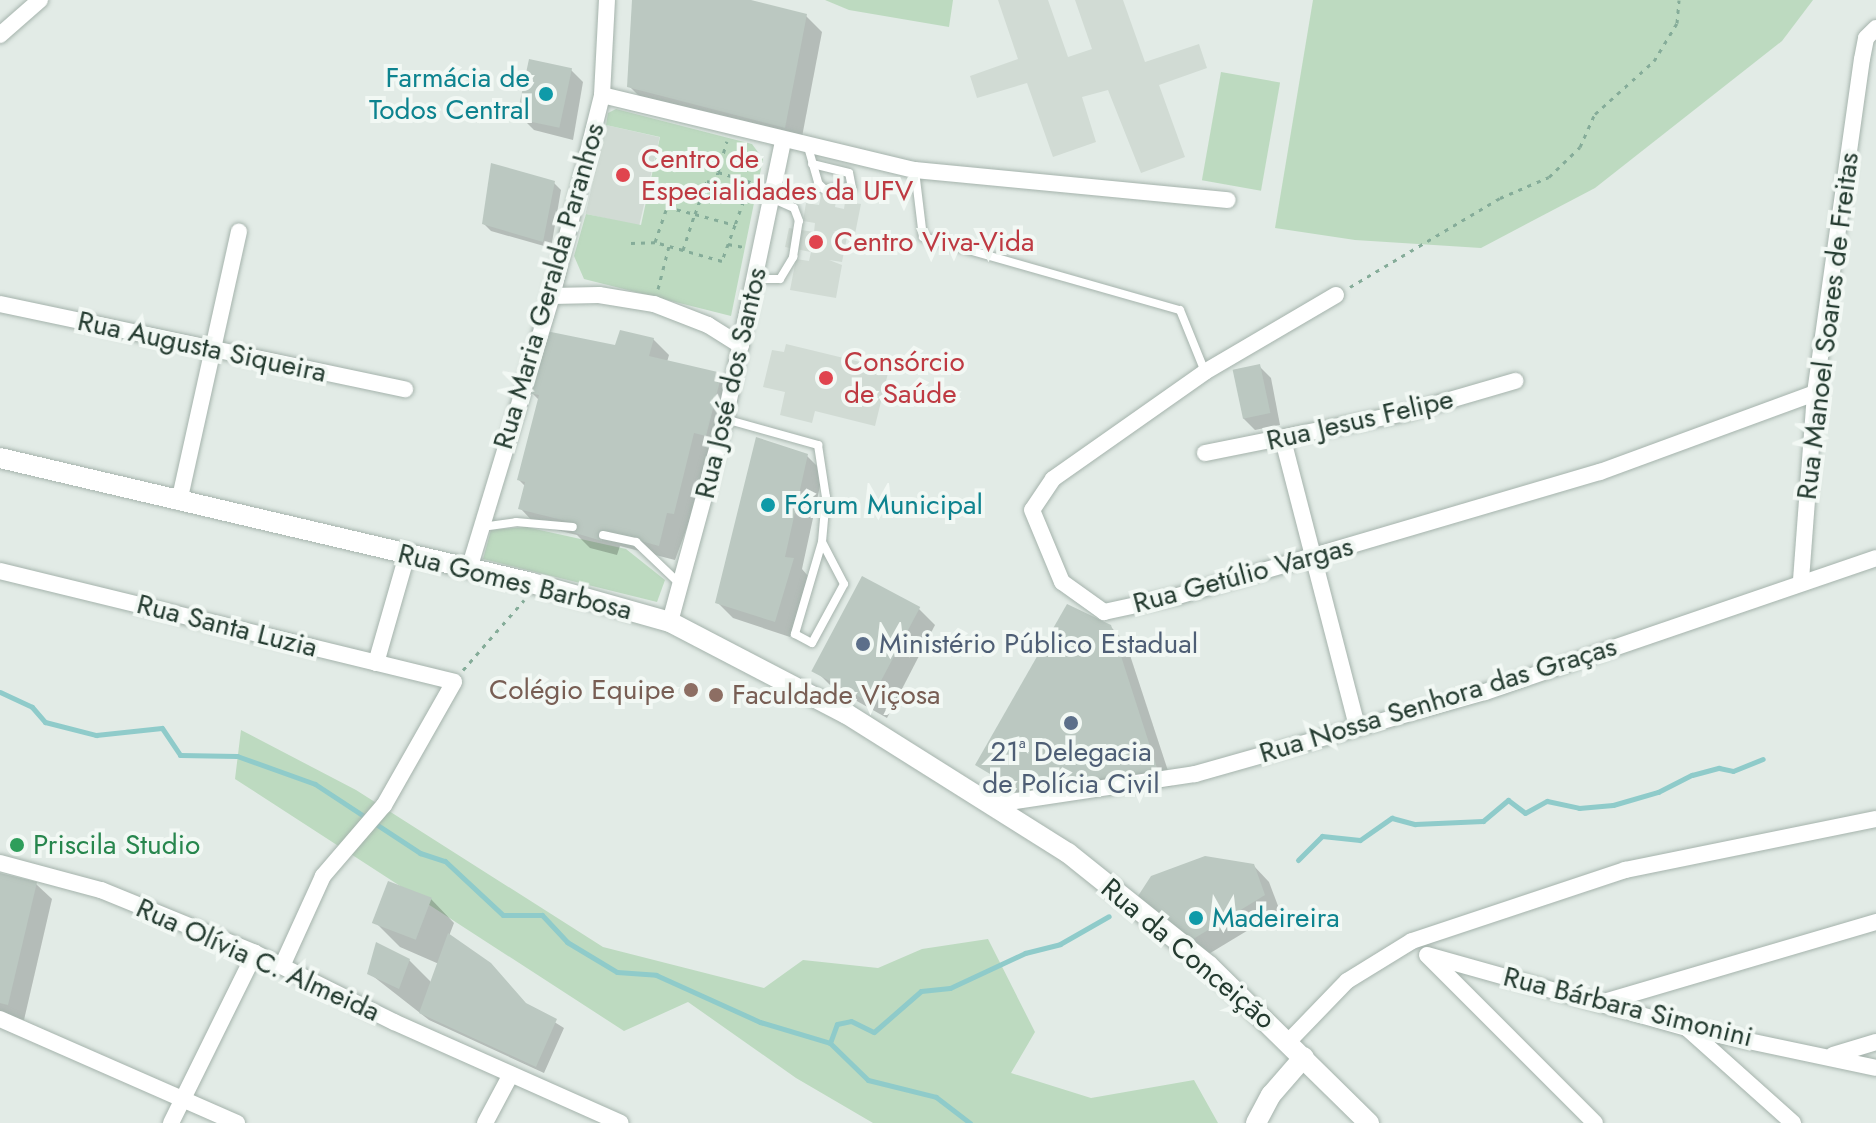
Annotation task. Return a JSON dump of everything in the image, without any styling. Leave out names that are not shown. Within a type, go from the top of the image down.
[{"type":"street","points":[[0,35],[40,0]]},
{"type":"street","name":"Rua Maria Geralda Paranhos","points":[[469,569],[479,527],[552,296],[602,95],[607,0]]},
{"type":"street","name":"Rua Manoel Soares de Freitas","points":[[1801,580],[1815,393],[1862,59],[1866,38],[1876,28]]},
{"type":"street","points":[[602,95],[731,125],[808,147],[915,170],[1228,200]]},
{"type":"street","name":"Rua José dos Santos","points":[[670,622],[725,419],[757,279],[783,141]]},
{"type":"street","points":[[179,502],[239,232]]},
{"type":"street","points":[[552,296],[599,295],[654,304],[708,325],[741,346]]},
{"type":"street","name":"Rua Getúlio Vargas","points":[[1336,295],[1205,372],[1053,479],[1032,510],[1062,582],[1104,612],[1312,556],[1600,472],[1815,393]]},
{"type":"street","name":"Rua Augusta Siqueira","points":[[0,304],[405,389]]},
{"type":"street","name":"Rua Jesus Felipe","points":[[1205,453],[1283,440],[1515,381]]},
{"type":"street","points":[[1283,440],[1357,726]]},
{"type":"street","name":"Rua Gomes Barbosa","points":[[0,458],[532,583],[670,622],[847,714],[990,805]]},
{"type":"street","points":[[376,663],[407,555]]},
{"type":"street","name":"Rua Nossa Senhora das Graças","points":[[990,805],[1195,774],[1485,692],[1801,580],[1876,558]]},
{"type":"street","name":"Rua Santa Luzia","points":[[0,571],[454,682]]},
{"type":"street","points":[[282,966],[323,876],[360,837],[384,805],[454,682]]},
{"type":"street","name":"Rua da Conceição","points":[[990,805],[1068,853],[1208,965],[1290,1040],[1369,1123]]},
{"type":"street","points":[[1290,1040],[1347,981],[1412,941],[1625,870],[1876,819]]},
{"type":"street","name":"Rua Olívia C. Almeida","points":[[0,863],[101,890],[255,953],[621,1123]]},
{"type":"street","points":[[1604,1002],[1876,922]]},
{"type":"street","points":[[1412,941],[1595,1123]]},
{"type":"street","points":[[171,1123],[255,953]]},
{"type":"street","name":"Rua Bárbara Simonini","points":[[1427,955],[1604,1002],[1687,1028],[1832,1055],[1876,1068]]},
{"type":"street","points":[[0,1019],[237,1123]]},
{"type":"street","points":[[1687,1028],[1793,1123]]},
{"type":"street","points":[[1832,1055],[1876,1042]]},
{"type":"street","points":[[1256,1123],[1271,1095],[1304,1057]]},
{"type":"street","points":[[485,1123],[511,1074]]},
{"type":"lane","points":[[808,147],[812,164],[824,189],[852,188],[849,173],[812,164]]},
{"type":"lane","points":[[915,170],[923,237],[1180,310],[1205,372]]},
{"type":"lane","points":[[757,279],[780,279],[793,257],[799,221],[794,208],[772,198]]},
{"type":"lane","points":[[725,419],[818,445],[826,497],[822,542],[795,634],[812,643],[844,584],[822,542]]},
{"type":"lane","points":[[479,527],[516,522],[573,527]]},
{"type":"lane","points":[[603,535],[636,542],[681,584]]},
{"type":"path","points":[[1336,295],[1500,198],[1549,177],[1580,147],[1595,114],[1654,61],[1677,23],[1679,0]]},
{"type":"path","points":[[683,250],[707,181],[715,184],[731,125]]},
{"type":"path","points":[[631,243],[655,242],[722,261],[750,182],[718,172]]},
{"type":"path","points":[[655,242],[667,207],[735,225]]},
{"type":"path","points":[[654,304],[669,246]]},
{"type":"path","points":[[454,682],[526,598],[532,583]]},
{"type":"shaded area","points":[[998,0],[1048,0],[1068,57],[1092,49],[1075,0],[1123,0],[1145,62],[1199,44],[1207,68],[1159,85],[1185,157],[1141,173],[1108,90],[1082,97],[1096,142],[1053,157],[1027,83],[977,98],[970,76],[1018,59]]},
{"type":"shaded area","name":"Centro de Especialidades da UFV","points":[[606,125],[660,137],[639,226],[586,214]]},
{"type":"shaded area","name":"Centro Viva-Vida","points":[[822,192],[837,196],[835,207],[844,209],[845,202],[861,204],[855,234],[833,231],[847,237],[842,262],[829,260],[842,265],[836,298],[790,290],[796,259],[809,261],[811,252],[785,247],[789,228],[814,232],[815,223],[803,221],[806,203],[819,205]]},
{"type":"shaded area","name":"Consórcio de Saúde","points":[[786,344],[889,369],[875,426],[815,411],[812,423],[780,415],[785,392],[763,387],[772,350],[784,352]]},
{"type":"green space","points":[[825,0],[953,0],[949,27],[849,10]]},
{"type":"green space","points":[[1313,0],[1813,0],[1782,41],[1595,188],[1481,248],[1355,240],[1275,228]]},
{"type":"green space","points":[[1221,72],[1280,82],[1261,191],[1202,180]]},
{"type":"green space","points":[[616,109],[752,144],[763,159],[731,316],[584,279],[574,256],[586,214],[641,225],[660,137],[606,125],[608,113]]},
{"type":"green space","points":[[526,527],[626,549],[665,580],[657,602],[483,559],[491,530]]},
{"type":"green space","points":[[241,730],[356,790],[603,947],[764,988],[803,960],[878,968],[922,949],[988,939],[1035,1032],[1011,1073],[1091,1098],[1194,1080],[1218,1123],[873,1123],[796,1078],[688,1002],[624,1031],[235,779]]},
{"type":"building","points":[[632,0],[751,0],[807,14],[785,128],[627,87]]},
{"type":"building","name":"Farmácia de Todos Central","points":[[529,59],[572,68],[559,128],[516,119]]},
{"type":"building","points":[[491,163],[555,181],[543,242],[482,224]]},
{"type":"building","points":[[620,330],[654,338],[649,356],[722,373],[706,436],[694,433],[674,514],[667,513],[659,546],[604,531],[602,541],[572,532],[574,523],[518,509],[525,482],[517,480],[539,395],[529,393],[546,331],[615,345]]},
{"type":"building","points":[[1260,364],[1270,413],[1243,419],[1233,370]]},
{"type":"building","name":"Fórum Municipal","points":[[756,437],[808,454],[785,557],[794,558],[775,622],[715,603]]},
{"type":"building","name":"Ministério Público Estadual","points":[[862,576],[920,607],[870,702],[811,671]]},
{"type":"building","name":"21ª Delegacia de Polícia Civil","points":[[1067,604],[1111,625],[1158,771],[1017,790],[975,765]]},
{"type":"building","name":"Madeireira","points":[[1205,856],[1254,864],[1265,895],[1190,941],[1138,896],[1151,876]]},
{"type":"building","points":[[0,873],[37,882],[8,1005],[0,1003]]},
{"type":"building","points":[[388,881],[432,898],[416,940],[372,923]]},
{"type":"building","points":[[448,933],[491,963],[526,1003],[557,1019],[536,1067],[419,1013]]},
{"type":"building","points":[[376,942],[410,959],[399,989],[367,974]]},
{"type":"waterway","points":[[0,692],[32,707],[45,722],[96,735],[162,728],[180,755],[237,756],[315,784],[420,853],[445,861],[503,915],[542,915],[567,942],[617,972],[656,975],[760,1022],[830,1043],[868,1080],[936,1097],[970,1123]]},
{"type":"waterway","points":[[1298,860],[1322,836],[1360,840],[1392,818],[1415,824],[1483,821],[1508,800],[1525,813],[1547,801],[1579,808],[1613,805],[1658,792],[1692,775],[1719,768],[1733,771],[1763,759]]},
{"type":"waterway","points":[[830,1043],[837,1024],[851,1021],[874,1032],[921,991],[950,988],[1025,953],[1060,944],[1109,916]]},
{"type":"place","name":"Farmácia de Todos Central","points":[[546,94]]},
{"type":"place","name":"Centro de Especialidades da UFV","points":[[623,175]]},
{"type":"place","name":"Centro Viva-Vida","points":[[816,242]]},
{"type":"place","name":"Consórcio de Saúde","points":[[826,378]]},
{"type":"place","name":"Fórum Municipal","points":[[768,505]]},
{"type":"place","name":"Ministério Público Estadual","points":[[863,644]]},
{"type":"place","name":"Colégio Equipe","points":[[691,690]]},
{"type":"place","name":"Faculdade Viçosa","points":[[716,695]]},
{"type":"place","name":"21ª Delegacia de Polícia Civil","points":[[1071,723]]},
{"type":"place","name":"Priscila Studio","points":[[17,845]]},
{"type":"place","name":"Madeireira","points":[[1196,918]]}]
